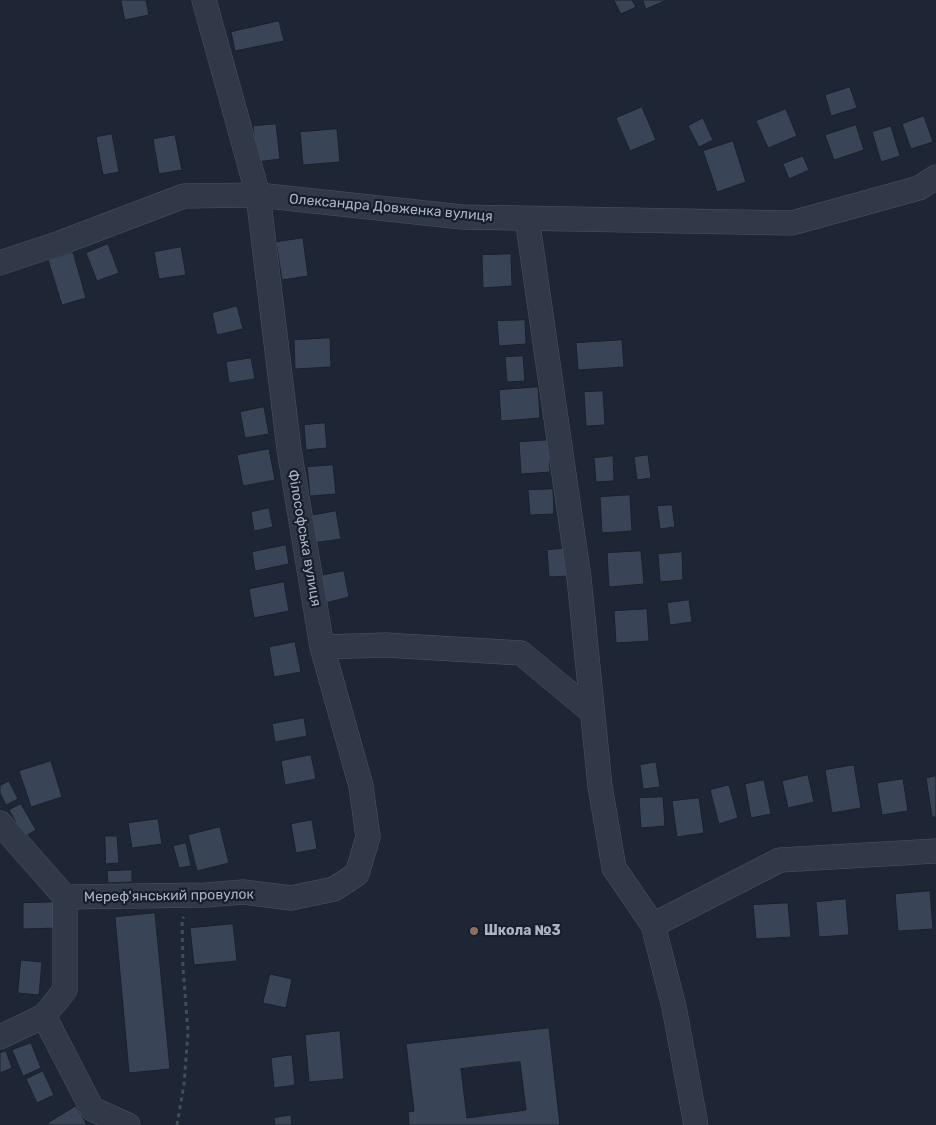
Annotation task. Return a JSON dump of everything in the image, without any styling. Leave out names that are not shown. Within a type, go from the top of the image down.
[{"type":"street","name":"Філософська вулиця","points":[[204,0],[258,195],[289,449],[322,647],[361,786],[368,837],[357,874]]},
{"type":"street","name":"Олександра Довженка вулиця","points":[[0,263],[60,243],[184,196],[258,195],[462,217],[792,223],[919,188],[936,177]]},
{"type":"street","points":[[527,218],[579,578],[600,786],[614,868],[652,925],[674,1007],[696,1125]]},
{"type":"street","points":[[322,647],[386,645],[521,653],[592,712]]},
{"type":"street","name":"Мереф'янський провулок","points":[[0,823],[65,897],[65,990],[44,1016],[0,1037]]},
{"type":"street","points":[[652,925],[780,860],[936,851]]},
{"type":"street","name":"Мереф'янський провулок","points":[[65,897],[206,895],[243,892],[291,898],[334,889],[357,874]]},
{"type":"street","points":[[44,1016],[92,1109],[128,1125]]},
{"type":"path","points":[[177,1125],[184,1084],[188,1032],[183,968],[182,919],[206,895]]},
{"type":"building","points":[[121,0],[146,0],[149,15],[125,20]]},
{"type":"building","points":[[614,0],[632,0],[636,7],[621,14]]},
{"type":"building","points":[[643,0],[667,0],[646,9]]},
{"type":"building","points":[[279,21],[284,41],[235,51],[231,32]]},
{"type":"building","points":[[850,87],[857,108],[831,116],[825,95]]},
{"type":"building","points":[[642,107],[656,140],[630,151],[616,118]]},
{"type":"building","points":[[786,109],[797,136],[768,148],[756,121]]},
{"type":"building","points":[[924,116],[933,142],[911,149],[902,124]]},
{"type":"building","points":[[703,118],[713,140],[699,147],[688,126]]},
{"type":"building","points":[[276,124],[280,159],[257,162],[253,126]]},
{"type":"building","points":[[856,125],[864,150],[834,160],[825,135]]},
{"type":"building","points":[[891,126],[900,156],[881,162],[872,132]]},
{"type":"building","points":[[337,129],[340,162],[303,165],[300,132]]},
{"type":"building","points":[[112,134],[119,172],[103,175],[96,137]]},
{"type":"building","points":[[175,135],[182,170],[159,174],[153,139]]},
{"type":"building","points":[[733,141],[746,182],[717,192],[703,151]]},
{"type":"building","points":[[803,156],[809,170],[789,179],[783,164]]},
{"type":"building","points":[[303,238],[308,276],[282,280],[276,242]]},
{"type":"building","points":[[108,244],[119,273],[97,281],[86,253]]},
{"type":"building","points":[[181,247],[186,275],[159,279],[154,252]]},
{"type":"building","points":[[73,252],[86,298],[62,305],[48,260]]},
{"type":"building","points":[[511,254],[512,286],[483,288],[482,255]]},
{"type":"building","points":[[237,306],[243,329],[217,335],[212,313]]},
{"type":"building","points":[[525,320],[526,344],[499,346],[497,321]]},
{"type":"building","points":[[330,338],[331,367],[295,369],[294,340]]},
{"type":"building","points":[[622,340],[624,367],[578,370],[576,343]]},
{"type":"building","points":[[523,356],[525,381],[507,382],[505,357]]},
{"type":"building","points":[[251,358],[255,379],[229,383],[226,362]]},
{"type":"building","points":[[538,387],[540,418],[501,421],[499,390]]},
{"type":"building","points":[[603,391],[605,425],[586,426],[584,392]]},
{"type":"building","points":[[264,407],[269,434],[245,438],[240,412]]},
{"type":"building","points":[[325,423],[327,448],[306,450],[304,425]]},
{"type":"building","points":[[549,440],[550,472],[521,474],[519,442]]},
{"type":"building","points":[[269,449],[275,480],[243,486],[237,455]]},
{"type":"building","points":[[648,455],[651,478],[637,480],[634,457]]},
{"type":"building","points":[[613,456],[614,481],[596,482],[594,458]]},
{"type":"building","points":[[333,465],[336,494],[310,496],[307,467]]},
{"type":"building","points":[[553,489],[554,514],[530,515],[528,490]]},
{"type":"building","points":[[630,495],[632,531],[602,533],[600,497]]},
{"type":"building","points":[[672,505],[675,527],[660,529],[657,506]]},
{"type":"building","points":[[269,508],[273,527],[254,531],[251,512]]},
{"type":"building","points":[[336,511],[341,539],[313,543],[309,516]]},
{"type":"building","points":[[286,545],[289,564],[255,571],[252,552]]},
{"type":"building","points":[[568,548],[569,576],[549,577],[547,550]]},
{"type":"building","points":[[641,551],[644,584],[609,587],[607,553]]},
{"type":"building","points":[[682,552],[683,580],[660,582],[658,554]]},
{"type":"building","points":[[344,571],[349,597],[325,603],[319,576]]},
{"type":"building","points":[[284,582],[289,611],[254,618],[249,589]]},
{"type":"building","points":[[689,600],[692,622],[670,625],[667,603]]},
{"type":"building","points":[[647,609],[649,641],[616,643],[614,611]]},
{"type":"building","points":[[295,642],[301,672],[274,677],[269,647]]},
{"type":"building","points":[[304,718],[307,736],[275,742],[272,724]]},
{"type":"building","points":[[311,755],[316,779],[285,785],[281,761]]},
{"type":"building","points":[[51,761],[62,797],[31,807],[19,771]]},
{"type":"building","points":[[656,762],[660,787],[643,789],[640,765]]},
{"type":"building","points":[[854,765],[861,808],[832,813],[825,770]]},
{"type":"building","points":[[808,775],[814,802],[788,808],[782,781]]},
{"type":"building","points":[[936,776],[936,817],[932,817],[926,778]]},
{"type":"building","points":[[903,779],[908,811],[882,815],[877,783]]},
{"type":"building","points":[[764,780],[771,814],[751,818],[745,784]]},
{"type":"building","points":[[9,781],[18,799],[6,805],[0,793],[0,786]]},
{"type":"building","points":[[729,785],[738,818],[719,824],[710,790]]},
{"type":"building","points":[[663,797],[665,826],[641,828],[639,798]]},
{"type":"building","points":[[699,798],[704,833],[677,837],[672,801]]},
{"type":"building","points":[[21,804],[36,830],[24,837],[9,810]]},
{"type":"building","points":[[158,819],[162,844],[132,848],[128,823]]},
{"type":"building","points":[[312,820],[317,849],[296,853],[291,824]]},
{"type":"building","points":[[220,827],[229,863],[197,871],[188,835]]},
{"type":"building","points":[[105,836],[117,836],[119,863],[106,864]]},
{"type":"building","points":[[186,843],[191,866],[179,868],[173,846]]},
{"type":"building","points":[[132,870],[132,882],[108,883],[107,871]]},
{"type":"building","points":[[930,891],[933,929],[898,931],[895,894]]},
{"type":"building","points":[[846,899],[849,935],[819,937],[816,902]]},
{"type":"building","points":[[58,902],[58,928],[23,929],[23,903]]},
{"type":"building","points":[[788,903],[791,937],[756,939],[753,905]]},
{"type":"building","points":[[155,913],[170,1069],[129,1073],[115,917]]},
{"type":"building","points":[[233,924],[237,961],[194,965],[190,928]]},
{"type":"building","points":[[21,960],[42,962],[39,995],[18,993]]},
{"type":"building","points":[[270,974],[292,979],[286,1008],[263,1003]]},
{"type":"building","points":[[549,1028],[560,1125],[409,1125],[408,1112],[414,1111],[406,1044]],"holes":[[[520,1062],[526,1110],[467,1118],[461,1069]]]},
{"type":"building","points":[[340,1031],[344,1079],[309,1082],[305,1035]]},
{"type":"building","points":[[31,1043],[41,1068],[23,1076],[12,1050]]},
{"type":"building","points":[[6,1051],[12,1068],[0,1073],[0,1053]]},
{"type":"building","points":[[292,1055],[295,1085],[274,1088],[271,1058]]},
{"type":"building","points":[[43,1071],[54,1095],[37,1103],[26,1079]]},
{"type":"building","points":[[76,1106],[87,1125],[49,1125],[48,1123]]},
{"type":"building","points":[[291,1115],[292,1125],[275,1125],[274,1118]]},
{"type":"place","name":"Школа №3","points":[[474,931]]}]
